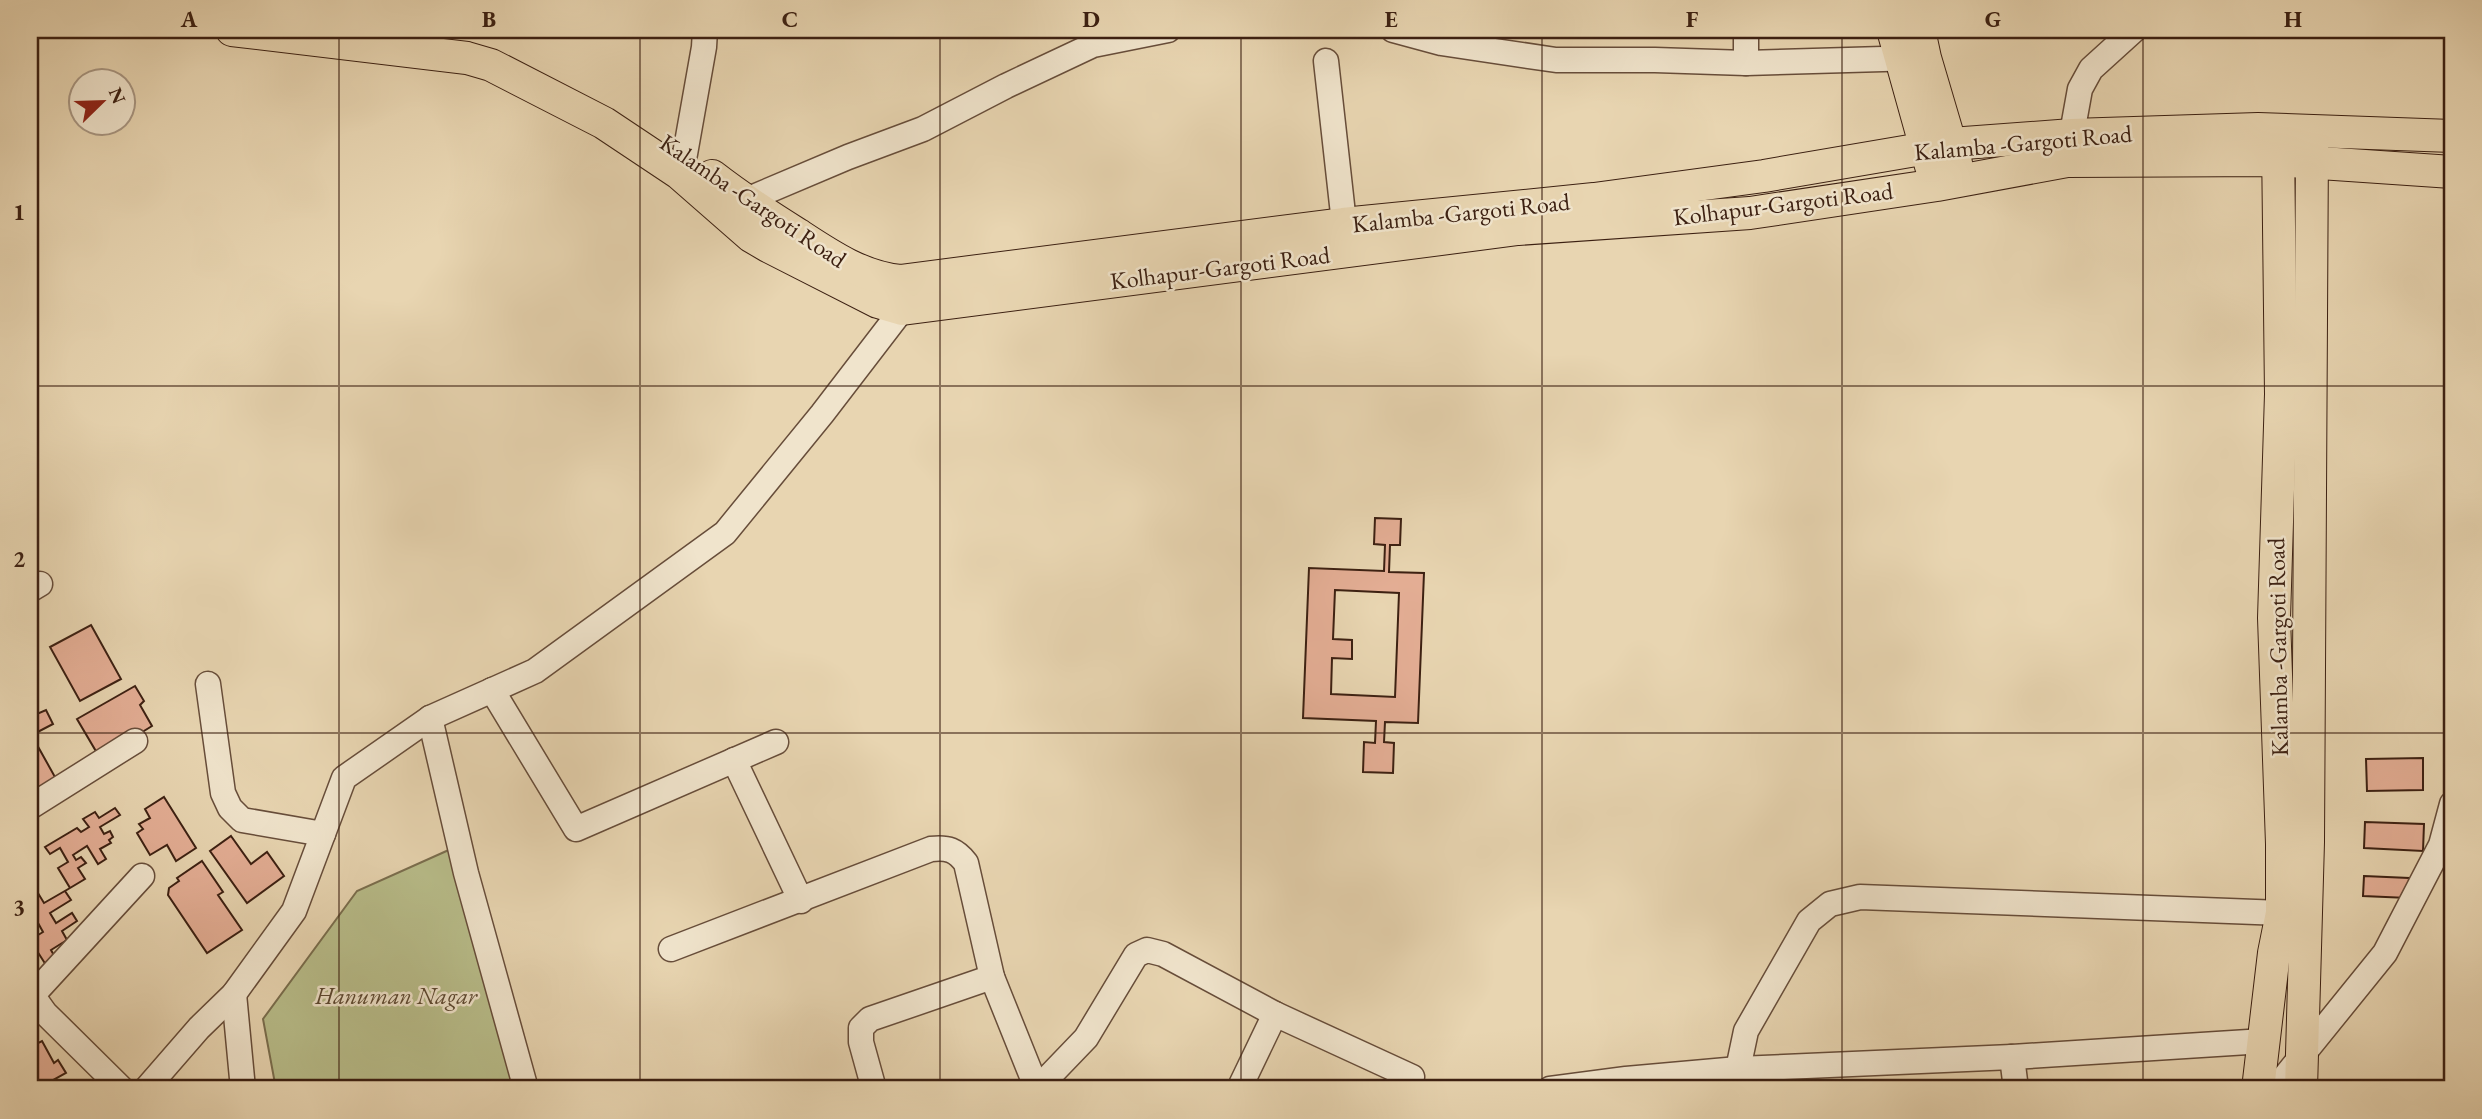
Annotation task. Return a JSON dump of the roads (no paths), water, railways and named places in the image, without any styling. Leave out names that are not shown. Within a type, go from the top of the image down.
[{"type":"main road","name":"Kolhapur-Gargoti Road","points":[[232,30],[419,39],[491,65],[682,164],[759,241],[878,302],[902,309],[1345,238],[1750,213],[1949,182],[2070,148]]},
{"type":"main road","points":[[374,30],[419,39]]},
{"type":"main road","points":[[1909,44],[1949,182]]},
{"type":"main road","points":[[2301,1089],[2308,842],[2312,131]]},
{"type":"main road","name":"Kalamba -Gargoti Road","points":[[682,164],[856,270],[883,280],[900,281],[1345,238],[1594,199],[1764,176],[1938,146],[2070,148],[2277,145],[2312,131],[2452,136]]},
{"type":"main road","name":"Kalamba -Gargoti Road","points":[[2277,145],[2311,164],[2452,172]]},
{"type":"main road","name":"Kalamba -Gargoti Road","points":[[2258,1089],[2274,953],[2282,913],[2274,618],[2281,394],[2277,145]]},
{"type":"street","points":[[682,164],[705,47],[705,30]]},
{"type":"street","points":[[744,201],[923,129],[1093,45],[1124,34],[1168,30]]},
{"type":"street","points":[[1393,30],[1441,43],[1556,60],[1746,64],[1909,44]]},
{"type":"street","points":[[1746,30],[1746,64]]},
{"type":"street","points":[[2070,148],[2080,89],[2091,69],[2134,30]]},
{"type":"street","points":[[1326,61],[1345,238]]},
{"type":"street","points":[[146,1089],[199,1028],[234,994],[294,911],[344,778],[430,718],[536,671],[725,533],[928,278]]},
{"type":"street","points":[[208,684],[223,793],[230,808],[242,820],[323,834]]},
{"type":"street","points":[[492,690],[576,829],[776,742]]},
{"type":"street","points":[[430,718],[466,873],[526,1089]]},
{"type":"street","points":[[30,807],[135,741]]},
{"type":"street","points":[[734,760],[801,901]]},
{"type":"street","points":[[2276,1089],[2385,953],[2441,845],[2452,804]]},
{"type":"street","points":[[671,949],[932,849],[943,848],[957,852],[966,863],[992,977],[1037,1089],[1086,1038],[1136,955],[1147,950],[1163,954],[1275,1014],[1412,1076]]},
{"type":"street","points":[[122,1089],[45,1013],[31,995],[142,876]]},
{"type":"street","points":[[1738,1069],[1746,1031],[1809,921],[1830,904],[1860,897],[2282,913]]},
{"type":"street","points":[[874,1089],[860,1042],[861,1028],[870,1019],[992,977]]},
{"type":"street","points":[[234,994],[243,1089]]},
{"type":"street","points":[[1239,1089],[1275,1014]]},
{"type":"street","points":[[1550,1089],[1738,1069],[2012,1057],[2264,1041]]},
{"type":"street","points":[[2012,1057],[2016,1089]]},
{"type":"park label","name":"Hanuman Nagar","points":[[396,996]]}]
